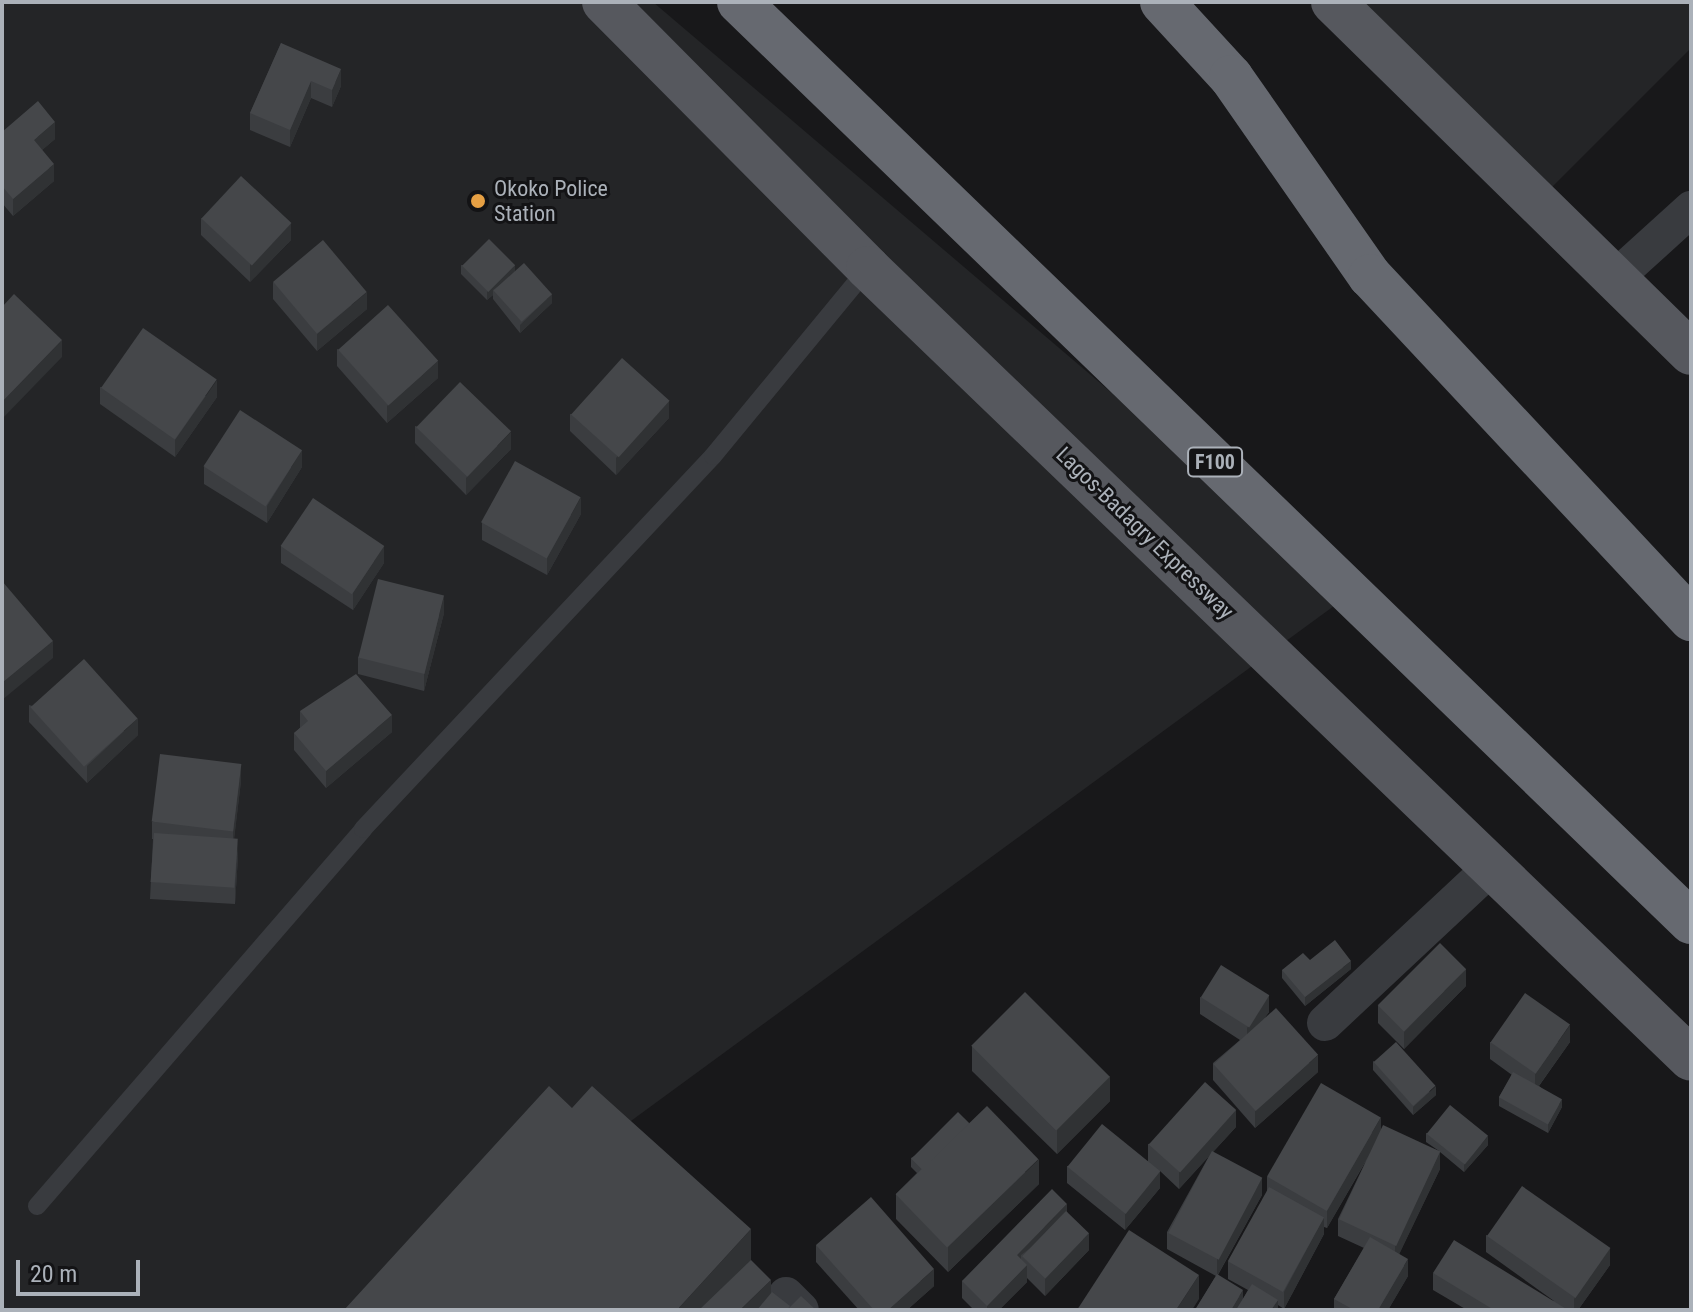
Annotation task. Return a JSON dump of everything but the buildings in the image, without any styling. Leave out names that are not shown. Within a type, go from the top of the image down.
[{"type":"highway","name":"F100","points":[[739,2],[1691,922]]},
{"type":"highway","points":[[1162,2],[1231,77],[1370,276],[1691,619]]},
{"type":"main road","name":"Lagos-Badagry Expressway","points":[[604,2],[868,268],[1691,1059]]},
{"type":"main road","points":[[1333,2],[1691,353]]},
{"type":"street","points":[[1615,278],[1691,209]]},
{"type":"street","points":[[1325,1023],[1493,866]]},
{"type":"lane","points":[[37,1206],[363,829],[713,456],[868,268]]},
{"type":"shaded area","points":[[2,2],[653,2],[1349,595],[373,1310],[2,1310]]},
{"type":"shaded area","points":[[1325,2],[1691,2],[1691,48],[1527,212]]},
{"type":"place","name":"Okoko Police Station","points":[[478,201]]}]
